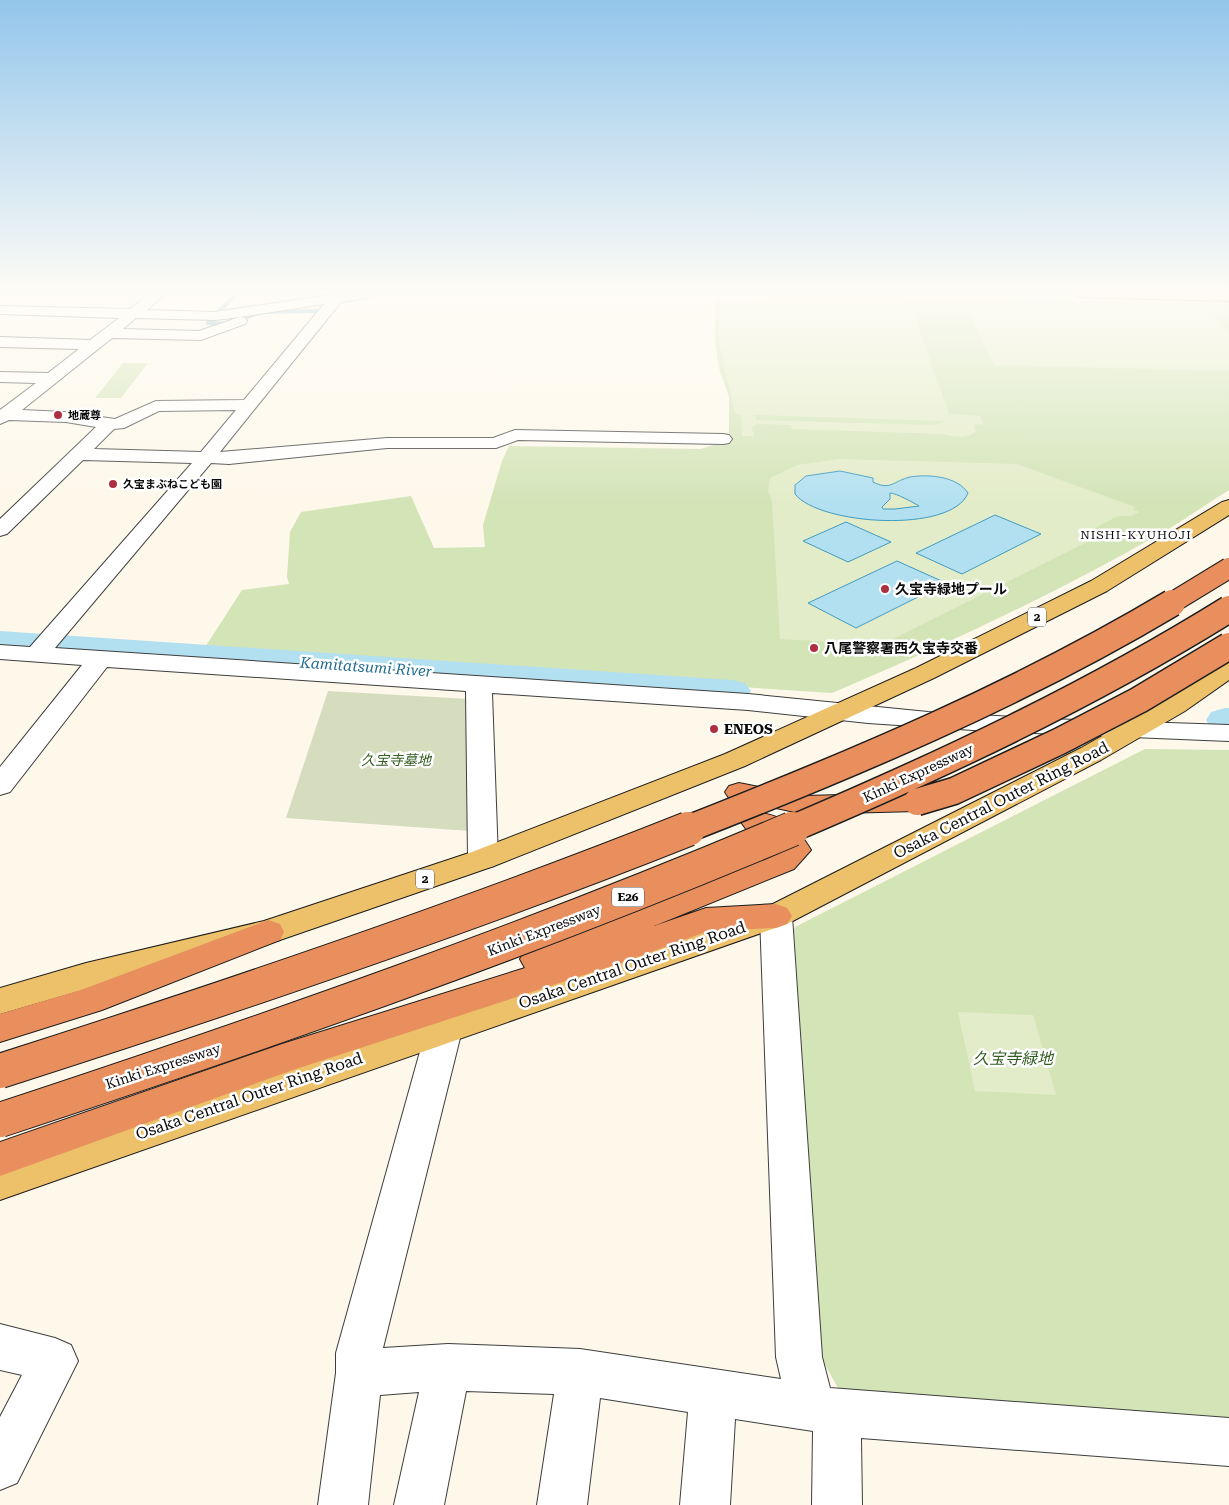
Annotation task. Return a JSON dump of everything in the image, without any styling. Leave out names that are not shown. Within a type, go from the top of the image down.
[{"type":"highway","points":[[0,1071],[187,1012],[405,937],[732,812],[868,756],[990,701],[1093,649],[1173,604],[1229,568]]},
{"type":"highway","name":"Kinki Expressway","points":[[0,1120],[203,1054],[426,975],[604,907],[762,842],[915,775],[1032,720],[1134,666],[1229,609]]},
{"type":"highway","points":[[740,792],[804,805],[917,802],[954,791],[1060,742],[1139,700],[1229,646]]},
{"type":"highway","points":[[282,1059],[751,876],[783,862],[796,850],[783,831],[773,824],[756,822]]},
{"type":"highway","points":[[0,1159],[282,1059],[615,952],[706,920],[776,916]]},
{"type":"highway","points":[[0,1028],[90,1000],[268,932]]},
{"type":"main road","name":"2","points":[[0,1001],[86,976],[268,932],[483,859],[735,760],[925,673],[1099,586],[1229,506]]},
{"type":"main road","name":"Osaka Central Outer Ring Road","points":[[0,1182],[776,916],[1091,754],[1176,705],[1229,668]]},
{"type":"street","points":[[4,415],[69,363]]},
{"type":"street","points":[[43,648],[205,459],[284,363]]},
{"type":"street","points":[[0,377],[50,378]]},
{"type":"street","points":[[4,415],[66,417],[118,424],[156,406],[250,405]]},
{"type":"street","points":[[0,530],[109,424]]},
{"type":"street","points":[[77,454],[205,459],[249,457],[387,444],[496,443],[515,435],[723,439]]},
{"type":"street","points":[[0,652],[43,648],[101,658],[748,702],[836,713],[1132,730],[1229,733]]},
{"type":"street","points":[[0,786],[101,658]]},
{"type":"street","points":[[479,683],[483,859]]},
{"type":"street","points":[[776,916],[799,1357],[824,1410],[837,1505]]},
{"type":"street","points":[[344,1505],[360,1373],[358,1353],[444,1030]]},
{"type":"street","points":[[0,1347],[54,1362],[0,1466]]},
{"type":"street","points":[[360,1373],[448,1367],[580,1372],[824,1410],[1229,1442]]},
{"type":"street","points":[[419,1505],[448,1367]]},
{"type":"street","points":[[562,1505],[580,1372]]},
{"type":"street","points":[[706,1505],[713,1392]]},
{"type":"green space","points":[[123,363],[148,363],[121,398],[95,398]]},
{"type":"green space","points":[[718,363],[1229,363],[1229,490],[1125,554],[1043,596],[960,637],[832,693],[202,652],[242,590],[289,584],[287,577],[290,532],[301,512],[411,496],[434,548],[485,547],[483,525],[502,461],[509,446],[701,449],[729,440],[729,397]]},
{"type":"green space","points":[[723,363],[931,363],[952,422],[950,414],[980,416],[983,424],[974,425],[976,432],[960,437],[943,434],[792,429],[791,425],[758,424],[752,427],[754,436],[742,436],[741,415],[735,414]],"holes":[[[753,415],[943,422],[933,425],[756,420]]]},
{"type":"green space","points":[[993,363],[1229,363],[1229,371],[994,365]]},
{"type":"green space","name":"久宝寺緑地プール","points":[[839,459],[1017,464],[1135,507],[1132,509],[1139,512],[1131,516],[1118,516],[1083,534],[1093,539],[865,653],[851,643],[780,639],[772,501],[768,491],[770,478],[797,465]]},
{"type":"green space","name":"久宝寺墓地","points":[[328,691],[469,699],[470,831],[286,818]]},
{"type":"green space","name":"久宝寺緑地","points":[[1145,749],[1229,750],[1229,1428],[842,1395],[816,1349],[790,938],[795,927]]},
{"type":"green space","points":[[958,1012],[1033,1015],[1056,1095],[975,1091]]},
{"type":"water","points":[[840,471],[873,478],[873,482],[884,486],[910,477],[933,476],[957,483],[968,493],[957,506],[938,515],[913,520],[856,518],[830,513],[809,505],[795,494],[795,485],[806,476]],"holes":[[[890,493],[905,498],[919,506],[883,509],[882,507],[890,499]]]},
{"type":"water","points":[[995,515],[1041,534],[962,574],[916,553]]},
{"type":"water","points":[[846,522],[891,542],[848,562],[803,541]]},
{"type":"water","points":[[897,561],[946,583],[856,628],[808,603]]},
{"type":"waterway","name":"Kamitatsumi River","points":[[0,642],[732,691]]},
{"type":"place","name":"地蔵尊","points":[[58,415]]},
{"type":"place","name":"久宝まぶねこども園","points":[[113,484]]},
{"type":"place","name":"久宝寺緑地プール","points":[[885,589]]},
{"type":"place","name":"八尾警察署西久宝寺交番","points":[[814,648]]},
{"type":"place","name":"ENEOS","points":[[714,729]]},
{"type":"district","name":"NISHI-KYUHOJI","points":[[1136,535]]}]
